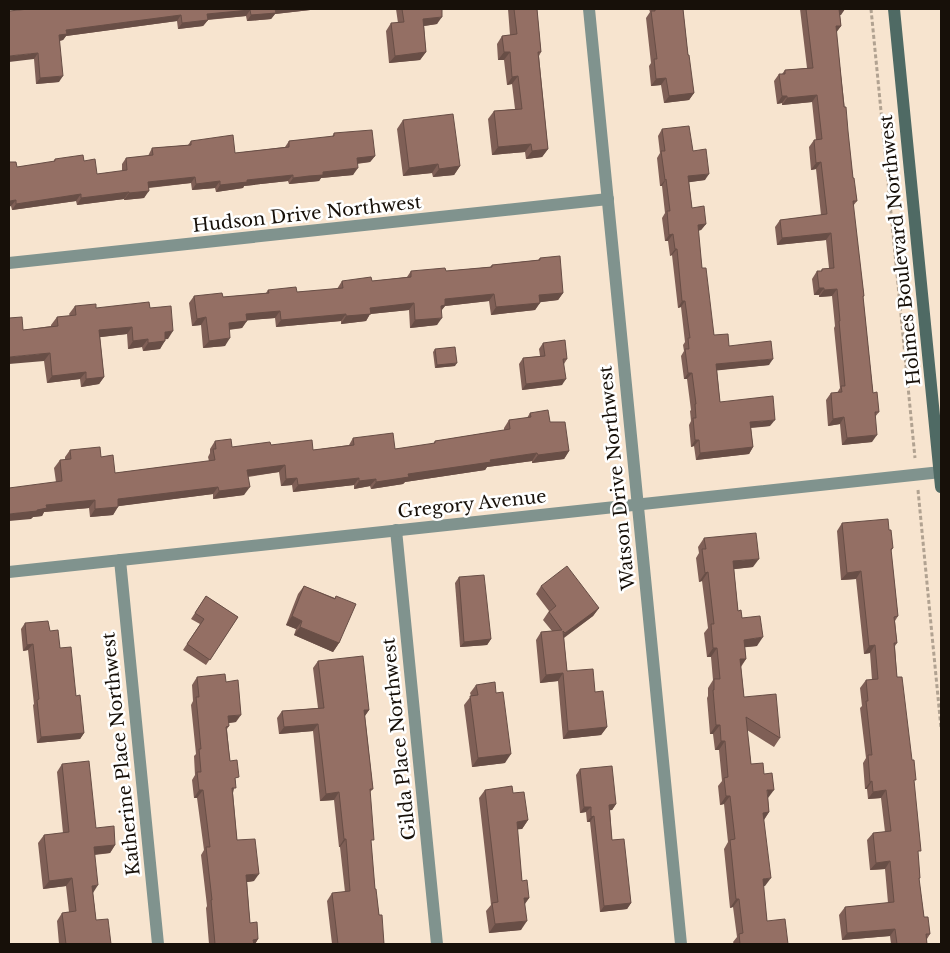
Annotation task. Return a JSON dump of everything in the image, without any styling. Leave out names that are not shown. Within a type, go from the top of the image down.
[{"type":"street","name":"Watson Drive Northwest","points":[[589,9],[681,944]]},
{"type":"street","name":"Holmes Boulevard Northwest","points":[[894,9],[941,487]]},
{"type":"street","name":"Hudson Drive Northwest","points":[[9,263],[608,199]]},
{"type":"street","name":"Gregory Avenue","points":[[9,572],[941,472]]},
{"type":"street","name":"Gilda Place Northwest","points":[[396,530],[437,944]]},
{"type":"street","name":"Katherine Place Northwest","points":[[120,560],[158,944]]},
{"type":"path","points":[[871,9],[941,728]]},
{"type":"building","points":[[29,9],[275,9],[276,13],[251,15],[250,10],[207,14],[208,20],[182,23],[181,15],[66,30],[67,34],[59,35],[63,76],[40,78],[38,53],[9,56],[9,11]]},
{"type":"building","points":[[402,9],[442,9],[442,17],[423,19],[426,52],[395,56],[391,23],[404,22]]},
{"type":"building","points":[[514,9],[537,9],[541,52],[538,52],[548,149],[532,151],[531,144],[498,147],[494,111],[522,109],[518,76],[512,77],[510,52],[504,52],[502,36],[517,34]]},
{"type":"building","points":[[655,9],[683,9],[694,93],[669,96],[666,78],[656,79],[654,59],[657,59],[651,11],[655,11]]},
{"type":"building","points":[[806,9],[839,9],[841,26],[836,26],[844,107],[846,107],[857,201],[853,201],[873,393],[877,392],[879,412],[875,412],[877,435],[847,438],[844,417],[833,419],[831,393],[842,392],[841,386],[845,386],[837,289],[824,290],[824,288],[819,288],[817,271],[834,268],[831,233],[782,238],[780,220],[827,214],[821,162],[816,163],[814,140],[822,139],[817,95],[787,98],[787,96],[782,96],[779,74],[785,74],[785,70],[813,68]]},
{"type":"building","points":[[453,114],[460,166],[439,169],[438,164],[409,168],[403,120]]},
{"type":"building","points":[[689,126],[693,151],[706,149],[709,174],[688,176],[692,208],[704,206],[706,224],[698,225],[702,268],[706,268],[714,335],[728,334],[729,346],[771,341],[773,359],[716,364],[720,402],[773,396],[775,420],[750,422],[753,447],[700,453],[699,440],[695,440],[693,418],[696,418],[696,404],[692,373],[688,373],[685,349],[689,349],[688,338],[690,338],[685,301],[682,301],[677,249],[675,249],[673,234],[669,235],[667,211],[670,211],[661,151],[665,151],[662,129]]},
{"type":"building","points":[[372,130],[375,156],[357,158],[358,168],[323,172],[323,175],[293,178],[293,175],[220,185],[220,181],[196,184],[195,177],[148,182],[149,191],[81,198],[81,194],[16,204],[16,200],[9,201],[9,162],[16,162],[17,167],[83,155],[84,161],[95,159],[97,174],[127,170],[126,158],[153,155],[152,148],[191,145],[191,141],[233,135],[235,153],[289,147],[289,141],[334,136],[334,133]]},
{"type":"building","points":[[560,256],[563,293],[539,295],[540,303],[496,307],[494,294],[445,299],[445,305],[441,306],[442,318],[415,320],[414,303],[370,308],[371,314],[346,316],[346,314],[281,320],[280,311],[246,314],[247,321],[229,323],[230,338],[209,341],[206,317],[197,319],[194,296],[222,293],[223,297],[269,293],[268,290],[296,287],[297,292],[343,288],[342,281],[371,277],[372,281],[411,277],[411,271],[445,268],[446,271],[492,267],[492,265]]},
{"type":"building","points":[[149,302],[150,308],[171,306],[173,331],[165,332],[165,341],[148,343],[148,339],[133,341],[132,327],[99,330],[104,377],[86,379],[86,372],[52,376],[50,353],[9,357],[9,318],[22,317],[23,330],[58,326],[57,317],[76,315],[75,306],[96,304],[96,308]]},
{"type":"building","points":[[565,340],[567,359],[563,359],[566,379],[526,384],[523,358],[545,356],[543,343]]},
{"type":"building","points":[[455,347],[457,363],[437,365],[435,349]]},
{"type":"building","points":[[548,410],[550,422],[565,422],[569,451],[538,455],[537,453],[490,460],[491,462],[408,474],[409,477],[376,482],[376,479],[359,481],[359,478],[298,485],[297,478],[286,479],[285,465],[247,470],[250,487],[219,491],[218,487],[118,499],[118,507],[95,509],[95,500],[46,505],[47,508],[37,511],[9,514],[9,488],[62,481],[60,460],[71,459],[70,450],[100,447],[101,457],[113,455],[115,473],[215,460],[213,449],[216,449],[215,441],[231,439],[232,447],[270,442],[271,445],[312,440],[313,450],[354,445],[353,438],[393,433],[395,449],[510,429],[509,420],[531,417],[530,413]]},
{"type":"building","points":[[888,519],[893,548],[891,549],[898,616],[894,617],[897,643],[894,643],[897,677],[902,677],[912,760],[914,760],[916,780],[914,780],[921,851],[918,851],[919,878],[924,917],[928,917],[930,934],[926,934],[927,944],[897,944],[895,929],[847,933],[845,907],[894,902],[890,861],[876,863],[873,833],[891,831],[886,790],[873,792],[872,781],[870,782],[868,755],[872,755],[866,701],[868,701],[866,680],[878,679],[875,645],[869,646],[861,571],[847,573],[842,523]]},
{"type":"building","points":[[756,533],[759,559],[733,561],[738,611],[741,610],[742,618],[760,616],[763,637],[744,640],[746,659],[740,659],[744,697],[776,694],[780,738],[746,717],[751,764],[763,763],[764,774],[772,773],[774,790],[767,790],[769,812],[763,813],[771,878],[763,879],[767,921],[785,919],[788,944],[740,944],[739,934],[743,933],[739,899],[736,899],[730,840],[735,839],[730,796],[726,796],[724,778],[728,777],[725,741],[721,741],[720,725],[716,725],[713,690],[714,679],[720,679],[717,648],[713,648],[711,624],[714,624],[708,572],[705,573],[702,549],[706,549],[704,538]]},
{"type":"building","points":[[567,566],[599,608],[565,633],[563,631],[567,671],[593,669],[595,692],[603,691],[607,727],[568,731],[563,673],[546,675],[541,632],[562,630],[549,612],[556,606],[541,586]]},
{"type":"building","points":[[484,575],[491,639],[464,642],[459,577]]},
{"type":"building","points":[[304,586],[335,599],[336,596],[356,604],[339,643],[300,627],[302,621],[292,616]]},
{"type":"building","points":[[206,596],[238,617],[210,660],[187,644],[204,619],[195,613]]},
{"type":"building","points":[[48,621],[50,631],[58,630],[60,648],[71,647],[76,696],[80,695],[84,733],[41,737],[33,644],[27,645],[25,623]]},
{"type":"building","points":[[363,656],[369,710],[364,710],[373,789],[370,789],[374,840],[371,840],[375,889],[379,915],[382,915],[384,944],[338,944],[332,893],[350,891],[346,839],[344,839],[339,792],[326,794],[318,724],[284,727],[282,711],[324,708],[318,661]]},
{"type":"building","points":[[225,674],[226,682],[238,680],[241,715],[228,716],[229,726],[226,727],[230,761],[237,760],[239,777],[235,778],[236,788],[232,788],[237,840],[255,839],[259,874],[246,875],[250,923],[257,922],[258,939],[253,940],[254,944],[215,944],[206,847],[210,847],[203,790],[199,790],[197,772],[201,772],[199,749],[201,749],[196,697],[199,697],[197,677]]},
{"type":"building","points":[[495,682],[496,693],[503,692],[511,754],[478,758],[470,696],[478,695],[476,685]]},
{"type":"building","points":[[89,761],[96,828],[114,826],[115,845],[94,847],[98,885],[92,886],[96,920],[108,919],[111,944],[66,944],[62,913],[76,911],[72,878],[49,881],[44,835],[69,832],[62,764]]},
{"type":"building","points":[[612,766],[616,804],[609,805],[612,840],[624,839],[631,903],[604,906],[594,816],[591,817],[591,807],[584,807],[580,769]]},
{"type":"building","points":[[512,786],[513,793],[524,792],[528,820],[517,822],[522,881],[527,880],[529,898],[524,898],[527,921],[495,924],[492,903],[498,902],[485,790]]}]
